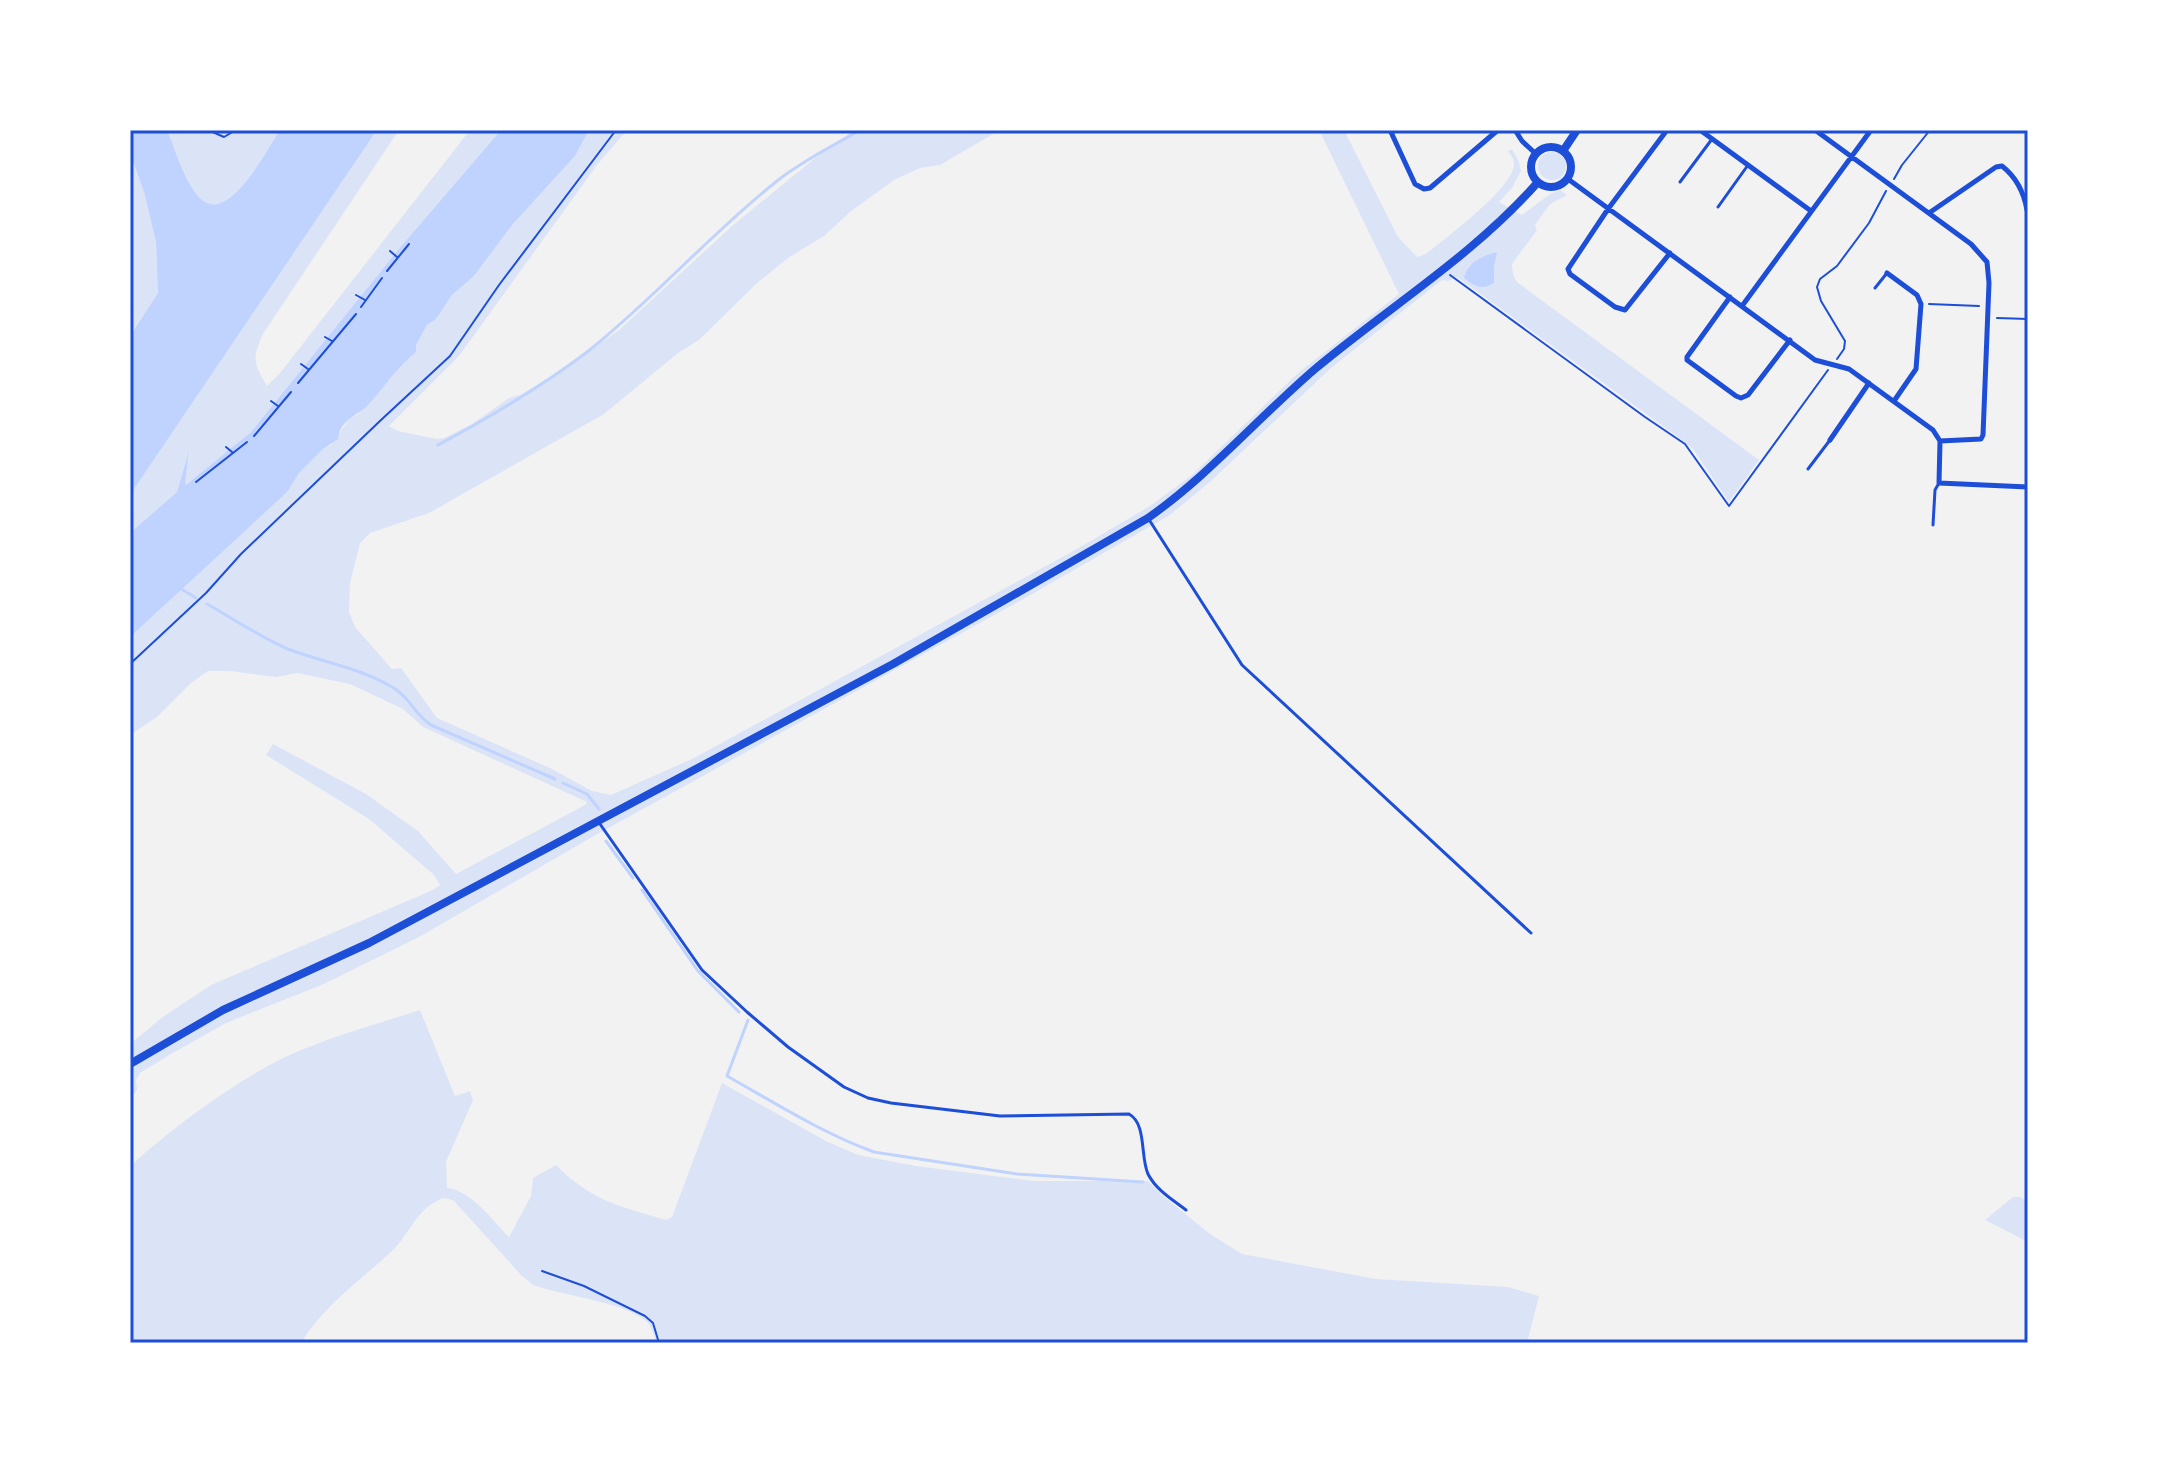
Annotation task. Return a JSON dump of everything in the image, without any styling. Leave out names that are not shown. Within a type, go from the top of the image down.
[{"type":"main road","points":[[1563,151],[1577,130]]},
{"type":"main road","points":[[1548,147],[1563,151],[1571,161],[1568,179],[1551,187],[1538,182],[1531,168],[1536,154],[1548,147]]},
{"type":"main road","points":[[130,1064],[223,1010],[369,943],[893,664],[1148,518],[1183,493],[1316,369],[1507,216],[1538,182]]},
{"type":"street","points":[[1390,130],[1415,184],[1424,189],[1430,188],[1498,130]]},
{"type":"street","points":[[1515,130],[1536,154]]},
{"type":"street","points":[[1667,130],[1568,269],[1570,274],[1615,307],[1625,310],[1670,253]]},
{"type":"street","points":[[1700,130],[1811,211]]},
{"type":"street","points":[[1815,130],[1971,244],[1984,257],[1989,270],[1983,435],[1975,440],[1940,441]]},
{"type":"street","points":[[1742,306],[1871,130]]},
{"type":"street","points":[[1929,213],[1996,167],[2002,166],[2009,171],[2023,193],[2027,210]]},
{"type":"street","points":[[1568,179],[1815,360],[1849,369],[1933,430],[1940,441],[1939,483],[2028,487]]},
{"type":"street","points":[[1887,273],[1917,295],[1921,304],[1919,362],[1894,401]]},
{"type":"street","points":[[1730,297],[1687,354],[1687,360],[1736,396],[1744,397],[1790,340]]},
{"type":"street","points":[[1830,440],[1869,383]]},
{"type":"lane","points":[[1680,182],[1712,139]]},
{"type":"lane","points":[[1718,207],[1748,165]]},
{"type":"lane","points":[[1875,288],[1887,273]]},
{"type":"lane","points":[[1808,469],[1830,440]]},
{"type":"lane","points":[[1933,525],[1935,490],[1939,483]]},
{"type":"lane","points":[[1148,518],[1242,665],[1531,933]]},
{"type":"lane","points":[[598,821],[702,970],[767,1030],[844,1087],[868,1098],[891,1103],[1000,1116],[1129,1114],[1137,1121],[1148,1174],[1163,1192],[1186,1210]]},
{"type":"path","points":[[208,130],[224,137],[236,130]]},
{"type":"path","points":[[130,664],[450,356],[616,130]]},
{"type":"path","points":[[1443,269],[1685,444],[1729,506],[1844,349],[1845,341],[1821,301],[1817,287],[1820,279],[1837,266],[1869,223],[1878,202],[1902,165],[1930,130]]},
{"type":"path","points":[[387,271],[409,244]]},
{"type":"path","points":[[390,251],[398,257]]},
{"type":"path","points":[[361,307],[382,278]]},
{"type":"path","points":[[356,295],[366,301]]},
{"type":"path","points":[[1921,304],[1988,306]]},
{"type":"path","points":[[298,383],[356,314]]},
{"type":"path","points":[[1988,317],[2028,319]]},
{"type":"path","points":[[325,337],[333,342]]},
{"type":"path","points":[[301,364],[309,370]]},
{"type":"path","points":[[254,436],[291,392]]},
{"type":"path","points":[[271,401],[279,407]]},
{"type":"path","points":[[196,482],[247,442]]},
{"type":"path","points":[[226,447],[233,453]]},
{"type":"path","points":[[542,1271],[584,1286],[645,1316],[653,1323],[659,1343]]},
{"type":"shaded area","points":[[167,130],[280,130],[246,182],[222,202],[211,204],[200,198],[189,183]]},
{"type":"shaded area","points":[[377,130],[399,130],[263,334],[256,360],[267,386],[470,130],[501,130],[398,250],[251,432],[186,486],[190,451],[177,492],[130,533],[130,495]]},
{"type":"shaded area","points":[[589,130],[627,130],[597,165],[459,356],[389,426],[398,431],[444,438],[563,369],[619,330],[732,226],[854,130],[1000,130],[940,165],[920,168],[894,180],[850,212],[824,236],[788,258],[756,284],[699,340],[678,353],[604,414],[429,513],[370,533],[360,543],[350,583],[349,612],[355,627],[392,669],[401,668],[437,718],[552,769],[592,791],[611,795],[694,758],[1150,506],[1192,475],[1298,373],[1399,294],[1319,130],[1344,130],[1398,237],[1417,257],[1426,254],[1447,237],[1499,190],[1513,169],[1514,161],[1508,151],[1512,149],[1521,171],[1512,188],[1499,202],[1522,215],[1550,194],[1560,190],[1567,195],[1550,204],[1535,225],[1537,230],[1512,264],[1517,282],[1759,460],[1729,502],[1693,449],[1678,437],[1457,277],[1442,280],[1331,368],[1212,480],[1170,515],[419,937],[324,984],[226,1023],[140,1073],[136,1080],[137,1090],[130,1099],[130,1044],[164,1016],[211,985],[440,885],[434,875],[369,819],[266,755],[273,744],[366,794],[418,831],[456,874],[587,802],[423,727],[403,709],[350,684],[297,673],[276,677],[208,671],[191,683],[157,717],[130,735],[130,637],[286,492],[299,473],[331,445],[349,419],[369,403],[397,368],[416,352],[416,345],[427,325],[436,319],[452,295],[474,276],[513,224],[575,156]]},
{"type":"shaded area","points":[[1552,152],[1562,156],[1566,166],[1562,176],[1552,180],[1542,176],[1538,166],[1542,156]]},
{"type":"shaded area","points":[[130,153],[144,192],[156,242],[158,293],[130,336]]},
{"type":"shaded area","points":[[420,1010],[455,1096],[470,1091],[473,1100],[446,1162],[447,1188],[473,1200],[509,1237],[531,1196],[533,1178],[556,1165],[582,1187],[607,1201],[666,1220],[672,1217],[722,1083],[826,1141],[858,1155],[916,1166],[1034,1181],[1148,1181],[1210,1234],[1242,1254],[1376,1279],[1508,1287],[1539,1296],[1527,1343],[656,1343],[649,1325],[634,1313],[607,1303],[533,1285],[454,1201],[445,1198],[423,1211],[398,1245],[331,1305],[301,1343],[130,1343],[130,1166],[208,1104],[277,1061],[338,1036]]},
{"type":"shaded area","points":[[2013,1197],[2021,1197],[2028,1203],[2028,1242],[1985,1220]]},
{"type":"water","points":[[130,130],[167,130],[189,183],[200,198],[211,204],[222,202],[246,182],[280,130],[377,130],[130,495],[130,336],[158,293],[156,242],[144,192],[130,153]]},
{"type":"water","points":[[501,130],[589,130],[575,156],[513,224],[474,276],[452,295],[436,319],[427,325],[416,345],[416,352],[367,406],[344,424],[338,439],[299,473],[287,492],[130,637],[130,533],[177,492],[189,451],[186,485],[251,432],[398,250]]},
{"type":"water","points":[[1497,252],[1494,283],[1478,286],[1464,278],[1476,260]]},
{"type":"waterway","points":[[438,445],[514,402],[587,352],[777,181],[860,130]]},
{"type":"waterway","points":[[180,588],[196,598]]},
{"type":"waterway","points":[[207,604],[288,649],[380,680],[398,691],[431,725],[555,779]]},
{"type":"waterway","points":[[563,783],[587,794],[599,809]]},
{"type":"waterway","points":[[606,841],[633,878]]},
{"type":"waterway","points":[[642,890],[698,971],[739,1012]]},
{"type":"waterway","points":[[748,1020],[727,1076],[799,1117],[874,1152],[1017,1174],[1143,1182]]}]
